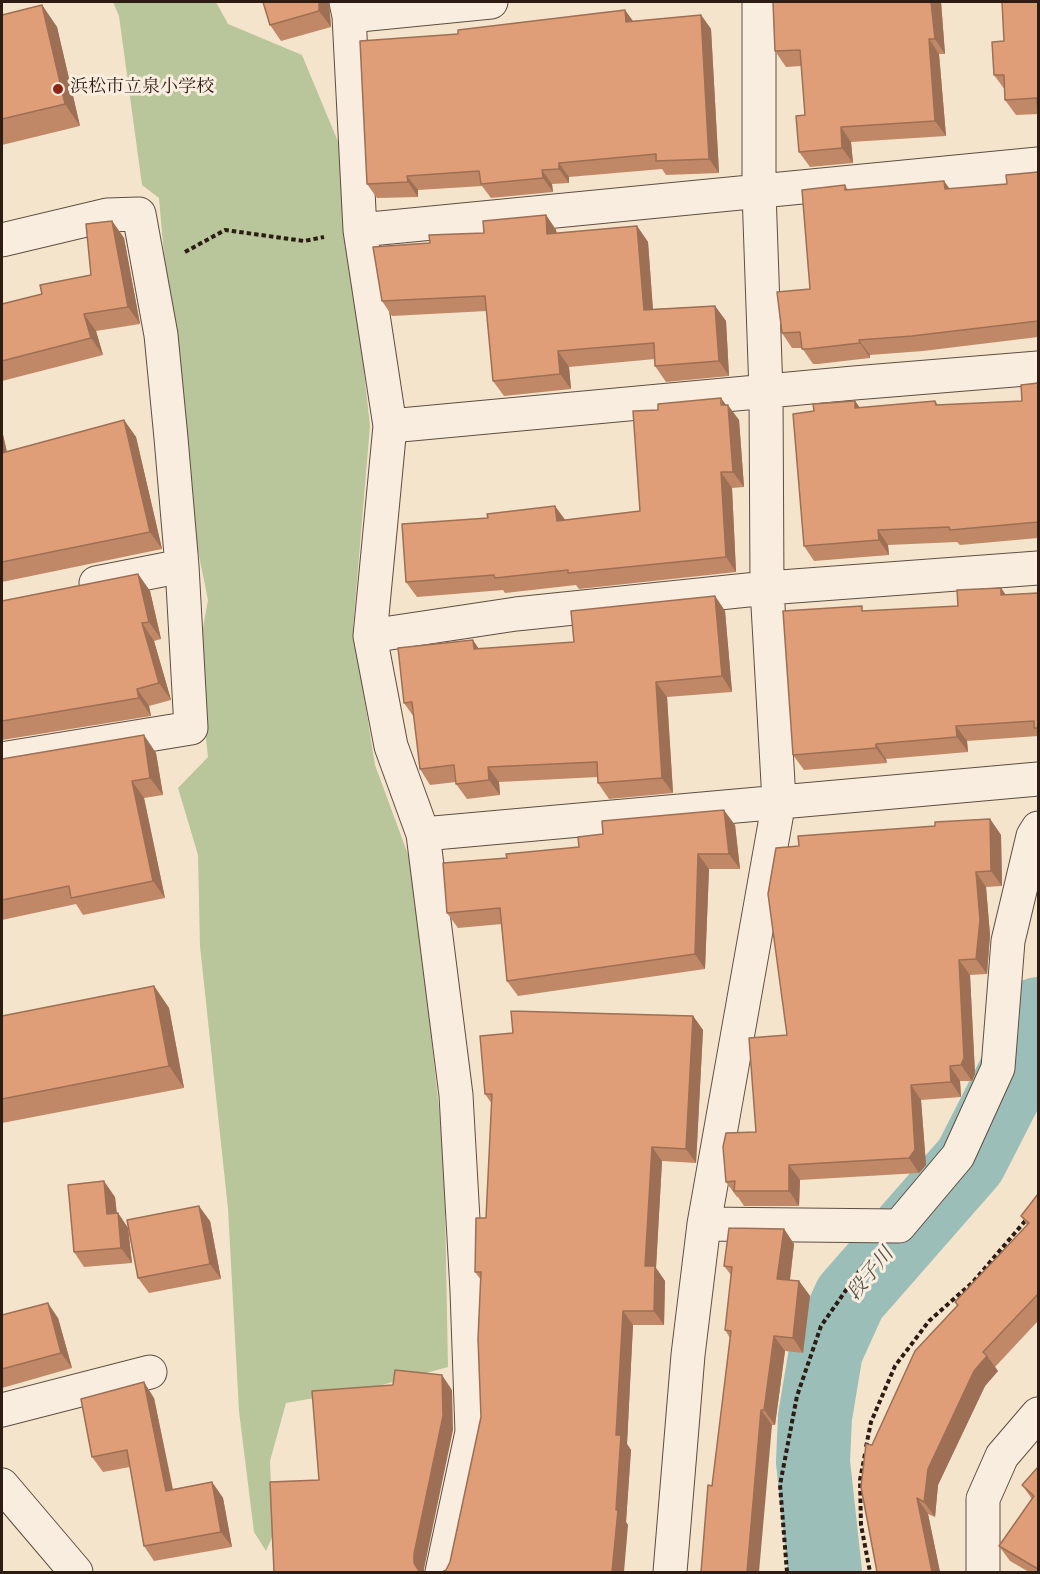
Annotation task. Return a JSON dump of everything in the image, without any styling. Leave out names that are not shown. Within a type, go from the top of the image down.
[{"type":"street","points":[[442,1572],[472,1432],[456,1095],[423,834],[391,746],[370,636],[390,426],[360,230],[348,9],[491,2]]},
{"type":"street","points":[[670,1572],[688,1355],[704,1224],[779,801],[767,588],[766,392],[759,192],[759,2]]},
{"type":"street","points":[[360,230],[1038,164]]},
{"type":"street","points":[[2,240],[107,215],[139,214],[161,335],[182,566],[191,728],[2,759]]},
{"type":"street","points":[[390,426],[1038,368]]},
{"type":"street","points":[[69,588],[182,566]]},
{"type":"street","points":[[370,636],[516,614],[767,588],[1038,568]]},
{"type":"street","points":[[423,834],[1038,779]]},
{"type":"street","points":[[704,1224],[899,1226],[958,1156],[998,1068],[1008,940],[1033,836],[1038,828]]},
{"type":"street","points":[[2,1410],[150,1372]]},
{"type":"street","points":[[983,1572],[983,1499],[1002,1456],[1038,1414]]},
{"type":"street","points":[[2,1485],[76,1572]]},
{"type":"path","points":[[145,246],[181,254],[225,230],[304,241],[360,230]]},
{"type":"path","points":[[870,1572],[861,1525],[860,1480],[871,1422],[895,1366],[929,1321],[973,1281],[1027,1218]]},
{"type":"path","points":[[787,1572],[780,1485],[797,1396],[821,1326],[839,1296],[869,1258],[899,1226]]},
{"type":"green space","points":[[113,2],[216,2],[228,24],[302,55],[339,144],[370,426],[353,628],[375,765],[413,868],[444,1155],[448,1367],[371,1388],[286,1403],[270,1461],[273,1535],[266,1551],[254,1532],[239,1411],[228,1209],[200,946],[198,855],[178,788],[208,757],[197,660],[208,600],[184,482],[159,198],[142,185],[119,16]]},
{"type":"building","points":[[263,2],[319,2],[319,11],[270,25]]},
{"type":"building","points":[[773,2],[931,2],[935,39],[929,39],[935,121],[841,127],[842,148],[799,152],[796,116],[805,115],[800,50],[775,51]]},
{"type":"building","points":[[1002,2],[1038,2],[1038,114],[1037,98],[1005,100],[1004,75],[994,75],[992,42],[1004,41]]},
{"type":"building","points":[[42,5],[65,104],[2,119],[2,15]]},
{"type":"building","points":[[625,10],[626,22],[701,15],[709,159],[656,161],[656,154],[559,163],[559,169],[542,170],[543,178],[481,184],[479,171],[407,176],[408,182],[367,184],[360,41],[458,34],[458,30]]},
{"type":"building","points":[[1038,172],[1038,321],[859,340],[860,343],[808,349],[802,349],[800,332],[782,333],[777,292],[810,289],[802,190],[845,185],[845,190],[944,181],[945,189],[1007,184],[1006,175]]},
{"type":"building","points":[[546,215],[547,234],[637,226],[644,310],[715,306],[719,361],[655,366],[654,343],[558,351],[560,374],[493,381],[485,296],[382,301],[373,247],[430,243],[429,235],[484,233],[483,221]]},
{"type":"building","points":[[112,221],[128,307],[84,314],[91,338],[2,361],[2,304],[42,294],[40,285],[91,275],[86,224]]},
{"type":"building","points":[[1038,383],[1038,522],[950,530],[949,527],[878,530],[879,540],[804,546],[793,414],[814,411],[813,404],[855,401],[855,408],[935,401],[936,405],[1022,401],[1021,385]]},
{"type":"building","points":[[721,398],[721,405],[728,405],[733,472],[721,472],[726,557],[568,573],[568,570],[495,578],[494,575],[406,582],[402,524],[488,518],[487,514],[555,506],[557,521],[640,511],[633,411],[658,410],[658,404]]},
{"type":"building","points":[[124,420],[150,532],[2,562],[2,453]]},
{"type":"building","points":[[138,574],[149,622],[142,623],[159,683],[137,689],[139,698],[2,721],[2,601]]},
{"type":"building","points":[[1001,588],[1001,595],[1038,593],[1038,728],[1034,728],[1034,721],[956,726],[957,737],[876,744],[876,748],[793,755],[783,611],[862,606],[862,611],[958,606],[957,590]]},
{"type":"building","points":[[715,596],[722,676],[656,682],[662,778],[598,783],[597,762],[488,767],[489,780],[456,784],[454,765],[420,769],[412,702],[404,703],[398,648],[473,640],[474,649],[574,642],[571,611]]},
{"type":"building","points":[[144,735],[150,778],[132,781],[153,881],[71,898],[69,886],[2,900],[2,759]]},
{"type":"building","points":[[724,810],[729,854],[698,854],[695,954],[507,981],[500,908],[447,913],[443,863],[507,858],[506,854],[579,847],[578,837],[603,834],[602,821]]},
{"type":"building","points":[[990,819],[991,871],[976,872],[980,920],[976,959],[959,960],[964,1058],[961,1065],[950,1066],[951,1082],[911,1085],[915,1150],[909,1158],[789,1165],[789,1191],[734,1191],[735,1181],[726,1182],[723,1147],[726,1133],[756,1132],[749,1038],[787,1035],[768,894],[776,848],[799,846],[798,836],[935,826],[935,822]]},
{"type":"building","points":[[154,986],[169,1066],[2,1099],[2,1016]]},
{"type":"building","points":[[511,1011],[693,1016],[686,1149],[652,1147],[645,1266],[655,1266],[654,1311],[623,1311],[616,1435],[621,1435],[616,1510],[618,1510],[612,1572],[442,1572],[446,1570],[450,1562],[481,1417],[478,1339],[481,1272],[475,1272],[476,1218],[486,1218],[492,1094],[485,1094],[480,1036],[513,1033]]},
{"type":"building","points":[[104,1181],[107,1214],[118,1213],[121,1248],[74,1252],[68,1185]]},
{"type":"building","points":[[1038,1194],[1038,1294],[983,1352],[987,1356],[974,1371],[928,1469],[924,1502],[917,1498],[932,1572],[877,1572],[861,1487],[866,1444],[872,1445],[915,1351],[958,1305],[955,1302],[1029,1223],[1021,1216]]},
{"type":"building","points":[[199,1206],[210,1264],[138,1278],[127,1220]]},
{"type":"building","points":[[729,1228],[784,1229],[777,1279],[799,1281],[793,1338],[774,1336],[764,1410],[761,1410],[747,1572],[701,1572],[708,1485],[712,1486],[731,1331],[725,1330],[732,1267],[724,1266]]},
{"type":"building","points":[[48,1303],[61,1353],[2,1369],[2,1315]]},
{"type":"building","points":[[395,1370],[442,1375],[443,1416],[414,1554],[414,1563],[422,1572],[274,1572],[270,1482],[319,1480],[312,1391],[393,1385]]},
{"type":"building","points":[[144,1382],[166,1491],[212,1482],[221,1532],[144,1546],[127,1450],[92,1457],[81,1399]]},
{"type":"building","points":[[1038,1467],[1038,1569],[999,1546],[1034,1496],[1022,1485]]},
{"type":"waterway","name":"段子川","points":[[825,1572],[813,1462],[815,1417],[826,1351],[850,1298],[970,1161],[1018,1067],[1038,1014]]},
{"type":"place","name":"浜松市立泉小学校","points":[[58,89]]}]
